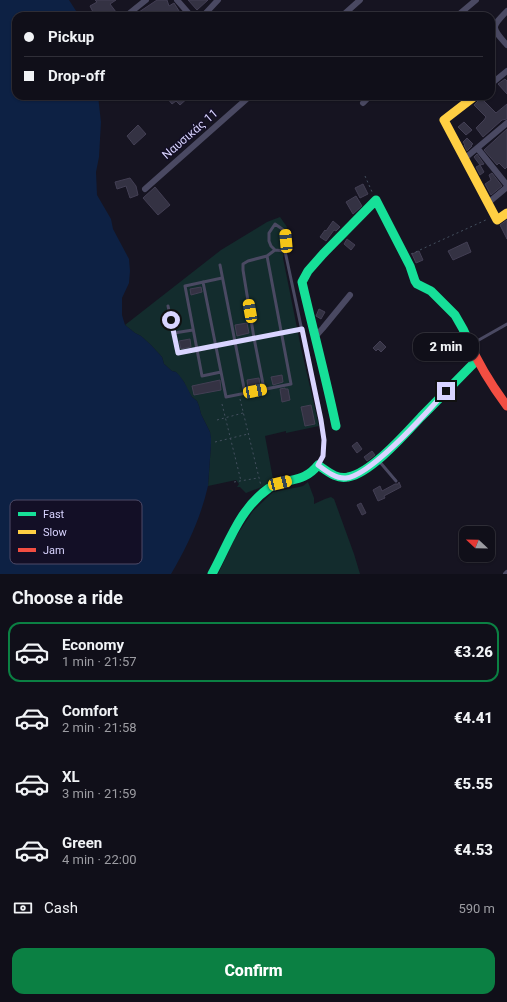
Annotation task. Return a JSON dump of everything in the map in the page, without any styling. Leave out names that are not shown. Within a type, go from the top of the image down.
[{"type":"street","points":[[131,12],[146,0]]},
{"type":"street","points":[[177,0],[186,12]]},
{"type":"street","points":[[207,12],[218,0]]},
{"type":"street","points":[[346,12],[360,0]]},
{"type":"street","points":[[462,12],[476,0]]},
{"type":"street","points":[[507,11],[498,20],[495,26],[496,33],[507,45]]},
{"type":"street","points":[[495,81],[507,71]]},
{"type":"street","name":"Ναυσικάς 11","points":[[145,189],[245,100]]},
{"type":"street","points":[[362,104],[366,100]]},
{"type":"street","points":[[470,100],[444,120],[495,218],[507,213]]},
{"type":"street","points":[[464,159],[478,149],[507,123]]},
{"type":"street","points":[[478,149],[507,186],[488,203]]},
{"type":"street","points":[[336,426],[328,386],[314,337],[302,286],[302,279],[333,243],[376,200],[405,256],[415,282],[429,290],[454,313],[463,329],[476,360],[494,389],[507,406]]},
{"type":"street","points":[[314,337],[350,295]]},
{"type":"street","points":[[212,574],[240,518],[252,503],[262,494],[279,484],[308,475],[314,471],[318,465],[335,476],[346,478],[358,473],[392,447],[476,360]]},
{"type":"lane","points":[[285,252],[275,250],[268,241],[269,233],[275,224],[285,231],[285,252],[321,420],[324,440],[323,456],[318,465]]},
{"type":"lane","points":[[264,389],[254,338],[243,264],[266,256],[275,250]]},
{"type":"lane","points":[[203,282],[226,397],[291,384],[266,256]]},
{"type":"lane","points":[[220,265],[245,394]]},
{"type":"lane","points":[[221,372],[202,376],[185,286],[222,278]]},
{"type":"lane","points":[[168,306],[178,353],[302,329]]},
{"type":"lane","points":[[470,345],[507,324]]},
{"type":"lane","points":[[174,333],[193,330]]},
{"type":"lane","points":[[378,459],[396,480]]},
{"type":"path","points":[[365,176],[376,200]]},
{"type":"path","points":[[405,256],[495,218]]},
{"type":"path","points":[[239,395],[262,494]]},
{"type":"path","points":[[222,404],[241,481]]},
{"type":"path","points":[[217,420],[244,413]]},
{"type":"path","points":[[215,442],[248,434]]},
{"type":"path","points":[[234,482],[259,478]]},
{"type":"green space","points":[[280,217],[287,227],[283,258],[301,348],[319,426],[265,436],[273,480],[264,486],[246,493],[240,487],[237,487],[239,484],[236,480],[208,486],[211,444],[210,432],[201,414],[197,401],[192,397],[184,382],[176,372],[172,371],[164,364],[162,357],[151,345],[125,325],[221,250],[267,222]]},
{"type":"green space","points":[[308,482],[314,498],[314,504],[331,497],[334,499],[360,574],[218,574],[235,538],[253,511],[273,492],[303,486]]},
{"type":"water","points":[[0,0],[69,0],[76,12],[12,12],[12,100],[98,100],[101,122],[99,157],[96,172],[97,195],[111,219],[113,229],[129,259],[129,283],[122,298],[122,315],[125,325],[151,345],[162,357],[164,364],[179,375],[192,397],[197,401],[211,438],[208,486],[202,509],[193,532],[171,574],[0,574]]},
{"type":"building","points":[[95,0],[116,0],[110,4],[116,12],[93,12],[90,6],[97,2]]},
{"type":"building","points":[[157,0],[167,0],[169,6],[174,3],[180,12],[139,12]]},
{"type":"building","points":[[188,0],[208,0],[197,10]]},
{"type":"building","points":[[505,79],[507,81],[507,94],[498,84]]},
{"type":"building","points":[[169,100],[186,100],[180,105],[176,101],[172,104]]},
{"type":"building","points":[[479,100],[483,100],[496,113],[507,104],[507,119],[502,120],[483,137],[476,128],[486,117],[474,105]]},
{"type":"building","points":[[464,122],[472,130],[466,135],[458,127]]},
{"type":"building","points":[[138,125],[146,134],[134,145],[127,136]]},
{"type":"building","points":[[507,129],[507,167],[505,169],[499,163],[497,165],[484,150]]},
{"type":"building","points":[[467,138],[473,144],[467,151],[463,142]]},
{"type":"building","points":[[477,154],[484,164],[480,165],[474,157]]},
{"type":"building","points":[[480,165],[484,172],[480,175],[476,167]]},
{"type":"building","points":[[492,173],[502,186],[491,195],[485,184],[491,180],[489,175]]},
{"type":"building","points":[[130,178],[136,186],[138,195],[130,198],[126,186],[117,189],[115,182]]},
{"type":"building","points":[[363,184],[368,194],[360,198],[355,188]]},
{"type":"building","points":[[155,187],[170,205],[158,215],[143,198]]},
{"type":"building","points":[[356,196],[362,206],[353,214],[346,202]]},
{"type":"building","points":[[507,220],[507,239],[500,225]]},
{"type":"building","points":[[333,221],[340,227],[336,231],[334,230],[326,241],[320,237]]},
{"type":"building","points":[[347,239],[355,245],[351,250],[344,244]]},
{"type":"building","points":[[467,242],[471,252],[453,260],[448,251]]},
{"type":"building","points":[[419,251],[423,260],[416,263],[412,254]]},
{"type":"building","points":[[201,287],[202,292],[191,295],[190,289]]},
{"type":"building","points":[[319,309],[325,312],[321,319],[316,316]]},
{"type":"building","points":[[247,323],[249,333],[237,336],[235,325]]},
{"type":"building","points":[[190,339],[191,347],[181,349],[179,341]]},
{"type":"building","points":[[380,341],[386,347],[381,352],[378,349],[376,351],[373,348]]},
{"type":"building","points":[[282,375],[283,382],[273,385],[271,377]]},
{"type":"building","points":[[259,378],[260,386],[248,388],[247,380]]},
{"type":"building","points":[[220,380],[221,390],[194,395],[192,386]]},
{"type":"building","points":[[280,389],[288,389],[290,400],[282,402]]},
{"type":"building","points":[[311,405],[315,424],[305,426],[301,407]]},
{"type":"building","points":[[357,442],[362,449],[357,453],[352,446]]},
{"type":"building","points":[[372,451],[375,455],[367,461],[364,457]]},
{"type":"building","points":[[399,482],[401,487],[378,501],[373,490],[380,486],[382,491],[395,484],[398,484]]},
{"type":"building","points":[[361,503],[366,513],[362,515],[357,505]]},
{"type":"traffic: fast","points":[[336,426],[302,282],[308,271],[323,254],[376,200],[410,266],[415,281],[417,284],[431,291],[455,315],[469,342]]},
{"type":"traffic: fast","points":[[212,574],[242,516],[259,496],[269,488],[282,482],[301,478],[307,475],[318,465],[332,474],[344,478],[357,474],[367,468],[387,452],[477,360]]},
{"type":"traffic: slow","points":[[470,100],[444,120],[497,220],[507,213]]},
{"type":"traffic: jam","points":[[469,342],[486,375],[507,406]]},
{"type":"route","points":[[171,320],[178,353],[302,329],[324,440],[323,456],[318,465],[335,476],[346,478],[356,475],[385,454],[446,391]]}]
